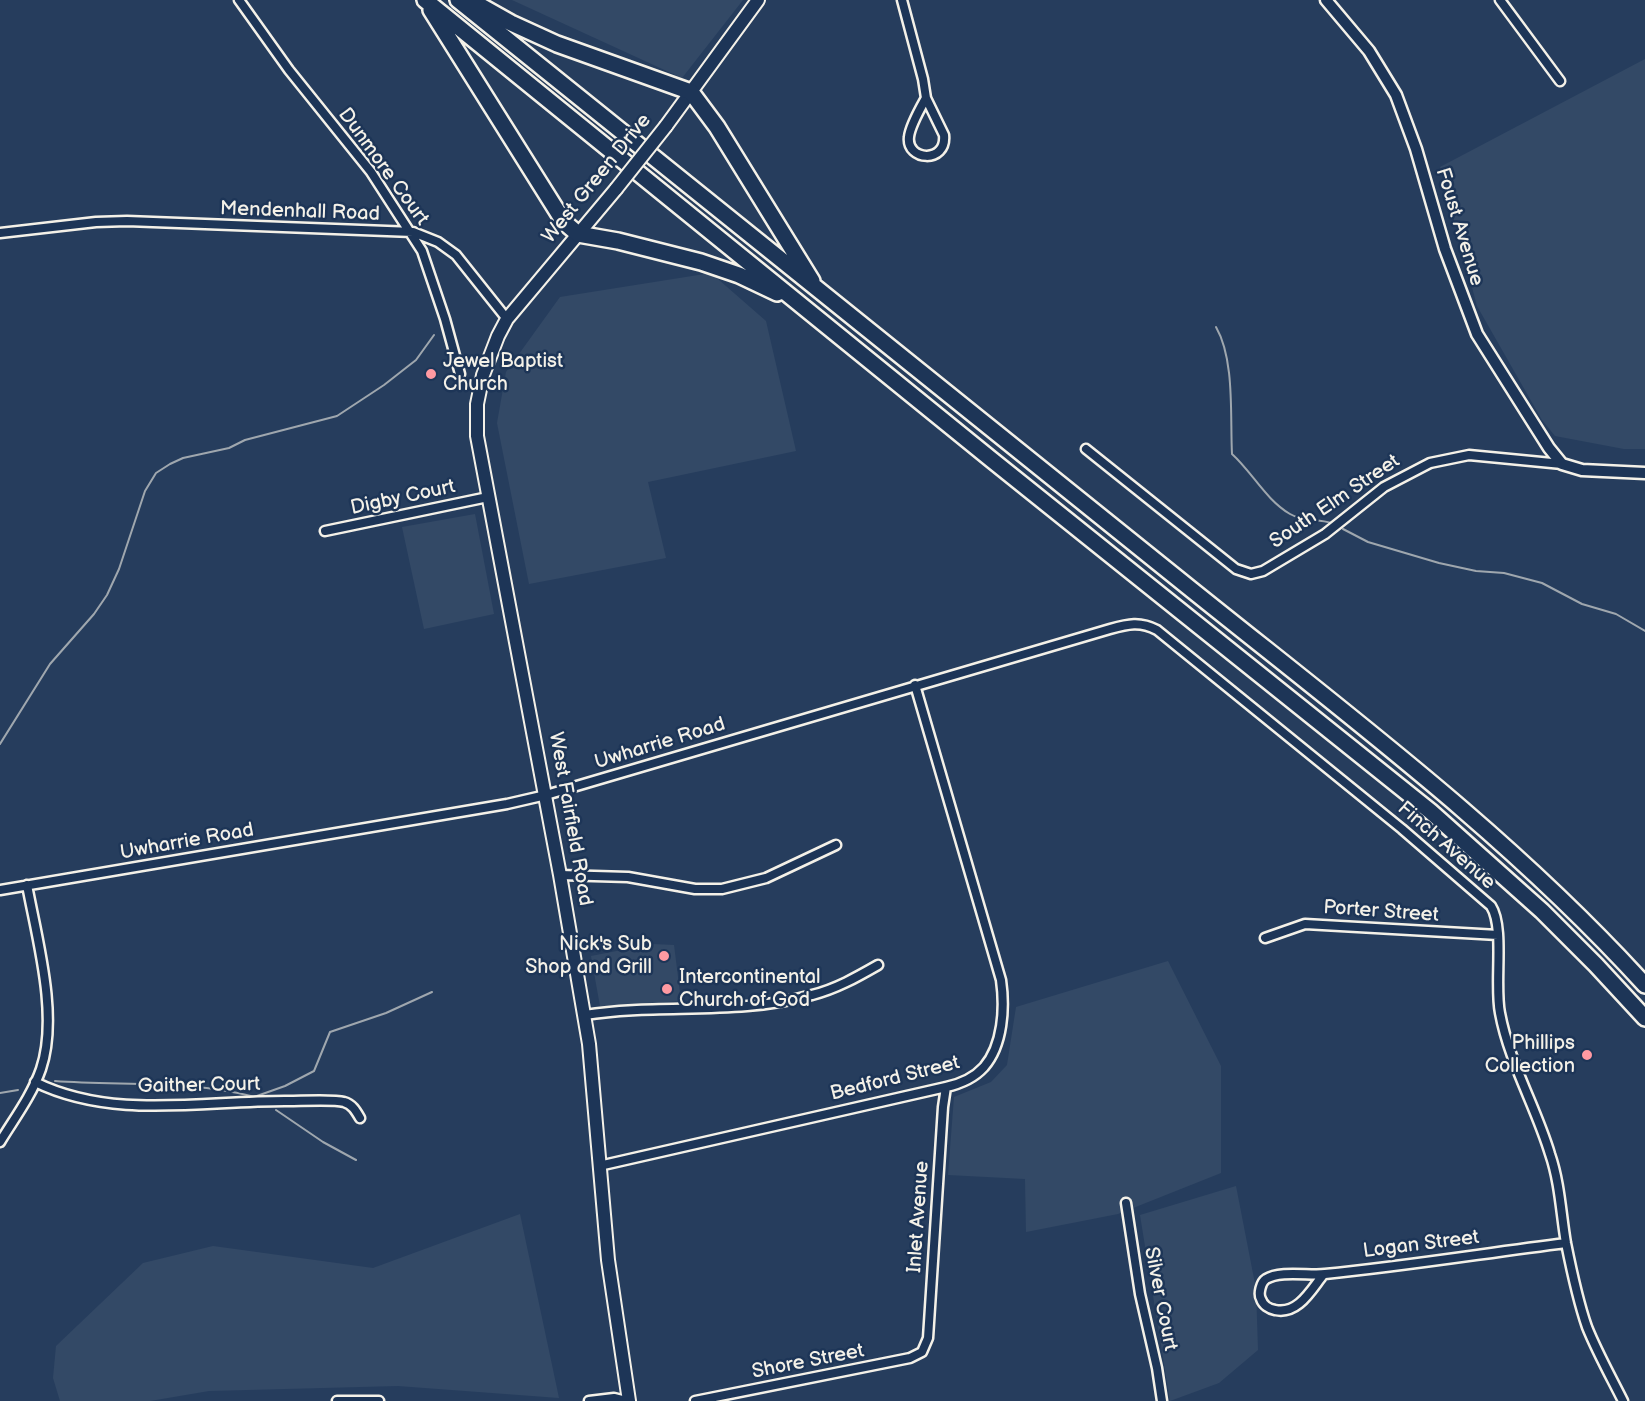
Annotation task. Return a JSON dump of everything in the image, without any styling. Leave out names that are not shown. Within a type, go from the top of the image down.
[{"type":"highway","points":[[425,0],[564,222],[578,234],[618,241],[701,262],[740,275],[801,305]]},
{"type":"highway","points":[[425,0],[1430,811],[1542,911],[1645,1018]]},
{"type":"highway","points":[[458,0],[1441,789],[1544,881],[1645,985]]},
{"type":"highway","points":[[470,0],[511,23],[557,44],[691,92],[717,127],[818,291]]},
{"type":"main road","name":"West Green Drive","points":[[480,388],[487,359],[507,319],[666,126],[758,0]]},
{"type":"main road","name":"West Fairfield Road","points":[[480,388],[477,404],[477,436],[546,795],[585,1015],[612,1290],[628,1401]]},
{"type":"street","name":"Dunmore Court","points":[[239,0],[289,69],[371,172],[422,251],[445,319],[460,374]]},
{"type":"street","points":[[902,0],[926,98],[941,129],[944,141],[941,150],[927,156],[918,155],[910,147],[909,141],[909,135],[926,98]]},
{"type":"street","name":"Foust Avenue","points":[[1326,0],[1369,51],[1396,95],[1416,148],[1445,249],[1477,334],[1543,438],[1563,464]]},
{"type":"street","points":[[1500,0],[1560,81]]},
{"type":"street","name":"Mendenhall Road","points":[[0,233],[96,222],[127,221],[410,232],[438,242],[456,255],[507,319]]},
{"type":"street","name":"South Elm Street","points":[[1086,449],[1236,569],[1251,574],[1263,571],[1325,534],[1384,487],[1430,463],[1469,455],[1563,464],[1582,470],[1645,473]]},
{"type":"street","name":"Digby Court","points":[[325,531],[488,497]]},
{"type":"street","name":"Uwharrie Road","points":[[0,890],[497,806],[546,795],[1110,629],[1132,623],[1144,624]]},
{"type":"street","name":"Finch Avenue","points":[[1144,624],[1157,630],[1402,829],[1460,878],[1495,912],[1497,990],[1500,1014],[1522,1082],[1550,1154],[1559,1192],[1566,1243],[1587,1327],[1623,1401]]},
{"type":"street","name":"Bedford Street","points":[[599,1166],[946,1087],[966,1080],[985,1066],[1000,1029],[1003,992],[999,971],[915,685]]},
{"type":"street","points":[[560,875],[628,877],[695,889],[722,889],[766,878],[836,845]]},
{"type":"street","points":[[0,1142],[42,1068],[45,1052],[47,1002],[27,885]]},
{"type":"street","name":"Porter Street","points":[[1265,938],[1305,924],[1497,935]]},
{"type":"street","points":[[585,1015],[652,1008],[722,1008],[784,1002],[813,995],[847,982],[878,965]]},
{"type":"street","name":"Gaither Court","points":[[35,1082],[80,1099],[111,1103],[157,1105],[283,1101],[345,1102],[355,1109],[360,1118]]},
{"type":"street","name":"Inlet Avenue","points":[[924,1348],[928,1338],[946,1087]]},
{"type":"street","name":"Silver Court","points":[[1126,1203],[1140,1294],[1162,1401]]},
{"type":"street","name":"Logan Street","points":[[1323,1275],[1302,1301],[1294,1307],[1280,1311],[1273,1310],[1264,1305],[1259,1294],[1267,1278],[1279,1275],[1323,1275],[1566,1243]]},
{"type":"street","name":"Shore Street","points":[[695,1401],[910,1358],[917,1356],[924,1348]]},
{"type":"street","points":[[589,1401],[614,1398],[628,1401]]},
{"type":"street","points":[[337,1401],[379,1401]]},
{"type":"shaded area","points":[[512,0],[743,0],[682,78]]},
{"type":"shaded area","points":[[1645,59],[1645,449],[1624,449],[1555,436],[1542,420],[1477,306],[1440,167]]},
{"type":"shaded area","points":[[711,273],[766,321],[796,451],[648,482],[666,558],[529,584],[497,423],[506,372],[560,297]]},
{"type":"shaded area","points":[[475,514],[494,614],[424,629],[402,527]]},
{"type":"shaded area","points":[[652,944],[674,945],[681,1001],[600,1006],[591,956]]},
{"type":"shaded area","points":[[1168,961],[1221,1066],[1221,1173],[1118,1214],[1026,1232],[1025,1179],[948,1175],[954,1097],[991,1082],[1007,1065],[1016,1007]]},
{"type":"shaded area","points":[[1236,1186],[1256,1289],[1258,1350],[1219,1383],[1170,1401],[1140,1215]]},
{"type":"shaded area","points":[[520,1214],[559,1398],[398,1386],[209,1391],[150,1401],[60,1401],[53,1378],[56,1346],[143,1263],[213,1246],[373,1268]]},
{"type":"waterway","points":[[1216,327],[1222,340],[1229,372],[1232,454],[1281,508],[1300,518],[1331,523]]},
{"type":"waterway","points":[[0,744],[50,664],[94,614],[107,595],[119,569],[145,491],[156,473],[183,458],[229,448],[245,440],[337,416],[384,385],[416,360],[434,335]]},
{"type":"waterway","points":[[1343,529],[1368,542],[1439,563],[1476,571],[1504,573],[1542,583],[1582,604],[1616,614],[1645,631]]},
{"type":"waterway","points":[[254,1097],[285,1086],[314,1071],[330,1032],[386,1013],[432,992]]},
{"type":"waterway","points":[[55,1081],[181,1086],[255,1097]]},
{"type":"waterway","points":[[0,1093],[18,1090]]},
{"type":"waterway","points":[[276,1110],[323,1142],[356,1160]]},
{"type":"place","name":"Jewel Baptist Church","points":[[431,374]]},
{"type":"place","name":"Nick's Sub Shop and Grill","points":[[664,956]]},
{"type":"place","name":"Intercontinental Church of God","points":[[667,989]]},
{"type":"place","name":"Phillips Collection","points":[[1587,1055]]}]
